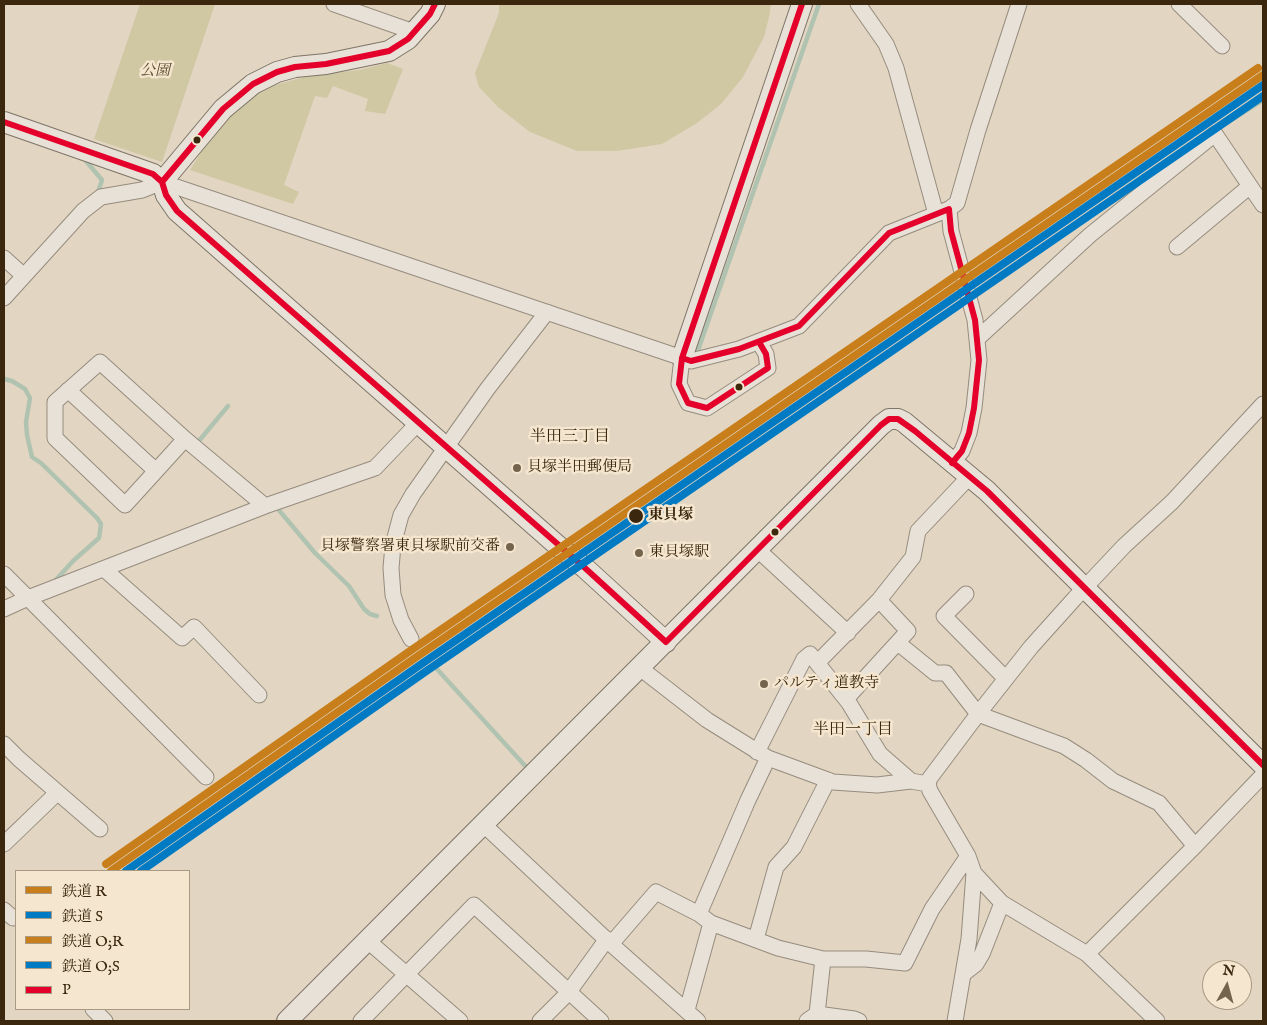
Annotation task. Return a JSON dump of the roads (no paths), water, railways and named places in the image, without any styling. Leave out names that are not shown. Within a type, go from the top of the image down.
[{"type":"street","points":[[334,4],[414,32]]},
{"type":"street","points":[[4,298],[83,211],[101,198],[142,190],[162,182],[223,108],[252,84],[277,72],[295,67],[353,59],[389,51],[408,39],[430,14],[435,4]]},
{"type":"street","points":[[759,342],[766,354],[768,368],[707,408],[688,403],[679,384],[682,358],[802,4]]},
{"type":"street","points":[[858,4],[886,44],[896,68],[942,211],[951,231],[975,320],[978,360],[974,408],[969,433],[962,451],[952,463]]},
{"type":"street","points":[[4,122],[139,168],[153,174],[162,182],[691,361],[739,349],[799,326],[889,233],[957,203],[978,130],[1019,4]]},
{"type":"street","points":[[1179,4],[1222,46]]},
{"type":"street","points":[[977,339],[1090,235],[1215,134],[1263,205]]},
{"type":"street","points":[[162,182],[166,195],[177,211],[666,642]]},
{"type":"street","points":[[1177,247],[1250,186]]},
{"type":"street","points":[[4,258],[24,276]]},
{"type":"street","points":[[411,639],[401,620],[393,595],[391,568],[401,515],[412,494],[488,388],[547,312]]},
{"type":"street","points":[[184,439],[125,505],[55,438],[55,402],[100,362],[184,439],[265,506]]},
{"type":"street","points":[[68,390],[156,471]]},
{"type":"street","points":[[955,1021],[969,939],[974,874],[968,856],[930,791],[928,784],[930,778],[1031,647],[1124,546],[1172,502],[1260,412]]},
{"type":"street","points":[[287,1021],[889,419],[898,419],[904,422],[970,476],[1022,524],[1263,767],[1196,846],[1087,954]]},
{"type":"street","points":[[4,609],[265,506],[375,468],[418,423]]},
{"type":"street","points":[[817,662],[848,634],[879,600],[913,557],[918,532],[970,476]]},
{"type":"street","points":[[758,550],[848,634]]},
{"type":"street","points":[[104,569],[182,638],[194,627],[258,695]]},
{"type":"street","points":[[4,574],[206,777]]},
{"type":"street","points":[[966,594],[944,616],[1006,679]]},
{"type":"street","points":[[846,699],[908,631],[879,600]]},
{"type":"street","points":[[898,642],[935,672],[946,673],[978,714],[1064,746],[1113,781],[1159,802],[1196,846]]},
{"type":"street","points":[[688,1010],[705,918],[763,755],[804,659],[810,654],[846,699],[880,754],[911,781]]},
{"type":"street","points":[[640,668],[707,720],[763,755],[833,782],[877,786],[911,781],[928,784]]},
{"type":"street","points":[[4,744],[57,793],[100,829]]},
{"type":"street","points":[[756,939],[776,867],[794,847],[828,780]]},
{"type":"street","points":[[4,844],[57,793]]},
{"type":"street","points":[[483,824],[609,942],[688,1010],[698,1021]]},
{"type":"street","points":[[540,1021],[568,993],[609,942],[656,892],[705,918],[778,948],[823,959],[905,963],[932,909],[968,856]]},
{"type":"street","points":[[974,874],[1002,903],[1087,954],[1157,1021]]},
{"type":"street","points":[[963,974],[976,964],[982,954],[1002,903]]},
{"type":"street","points":[[361,1021],[474,905],[568,993],[601,1021]]},
{"type":"street","points":[[368,941],[460,1021]]},
{"type":"street","points":[[823,959],[812,1018],[854,1019],[859,1021]]},
{"type":"street","points":[[94,1010],[105,1021]]},
{"type":"waterway","points":[[696,356],[819,4]]},
{"type":"waterway","points":[[1228,122],[1263,100]]},
{"type":"waterway","points":[[86,161],[102,180],[97,195]]},
{"type":"waterway","points":[[4,379],[12,381],[25,389],[30,398],[26,422],[32,457],[41,463],[101,524],[99,538],[73,561],[54,582]]},
{"type":"waterway","points":[[198,442],[228,406]]},
{"type":"waterway","points":[[278,509],[315,553],[349,586],[364,609],[370,614],[377,616]]},
{"type":"waterway","points":[[436,668],[528,769]]},
{"type":"rail line","name":"O;R","points":[[106,864],[410,651],[1258,68]]},
{"type":"rail line","name":"R","points":[[112,870],[415,658],[1263,75]]},
{"type":"rail line","name":"S","points":[[127,870],[420,665],[1263,85]]},
{"type":"rail line","name":"O;S","points":[[142,870],[425,672],[1263,96]]},
{"type":"place","name":"貝塚半田郵便局","points":[[517,468]]},
{"type":"place","name":"東貝塚","points":[[636,516]]},
{"type":"place","name":"貝塚警察署東貝塚駅前交番","points":[[510,547]]},
{"type":"place","name":"東貝塚駅","points":[[639,553]]},
{"type":"place","name":"パルティ道教寺","points":[[764,684]]},
{"type":"district","name":"半田三丁目","points":[[570,438]]},
{"type":"district","name":"半田一丁目","points":[[853,731]]},
{"type":"park label","name":"公園","points":[[155,72]]}]
